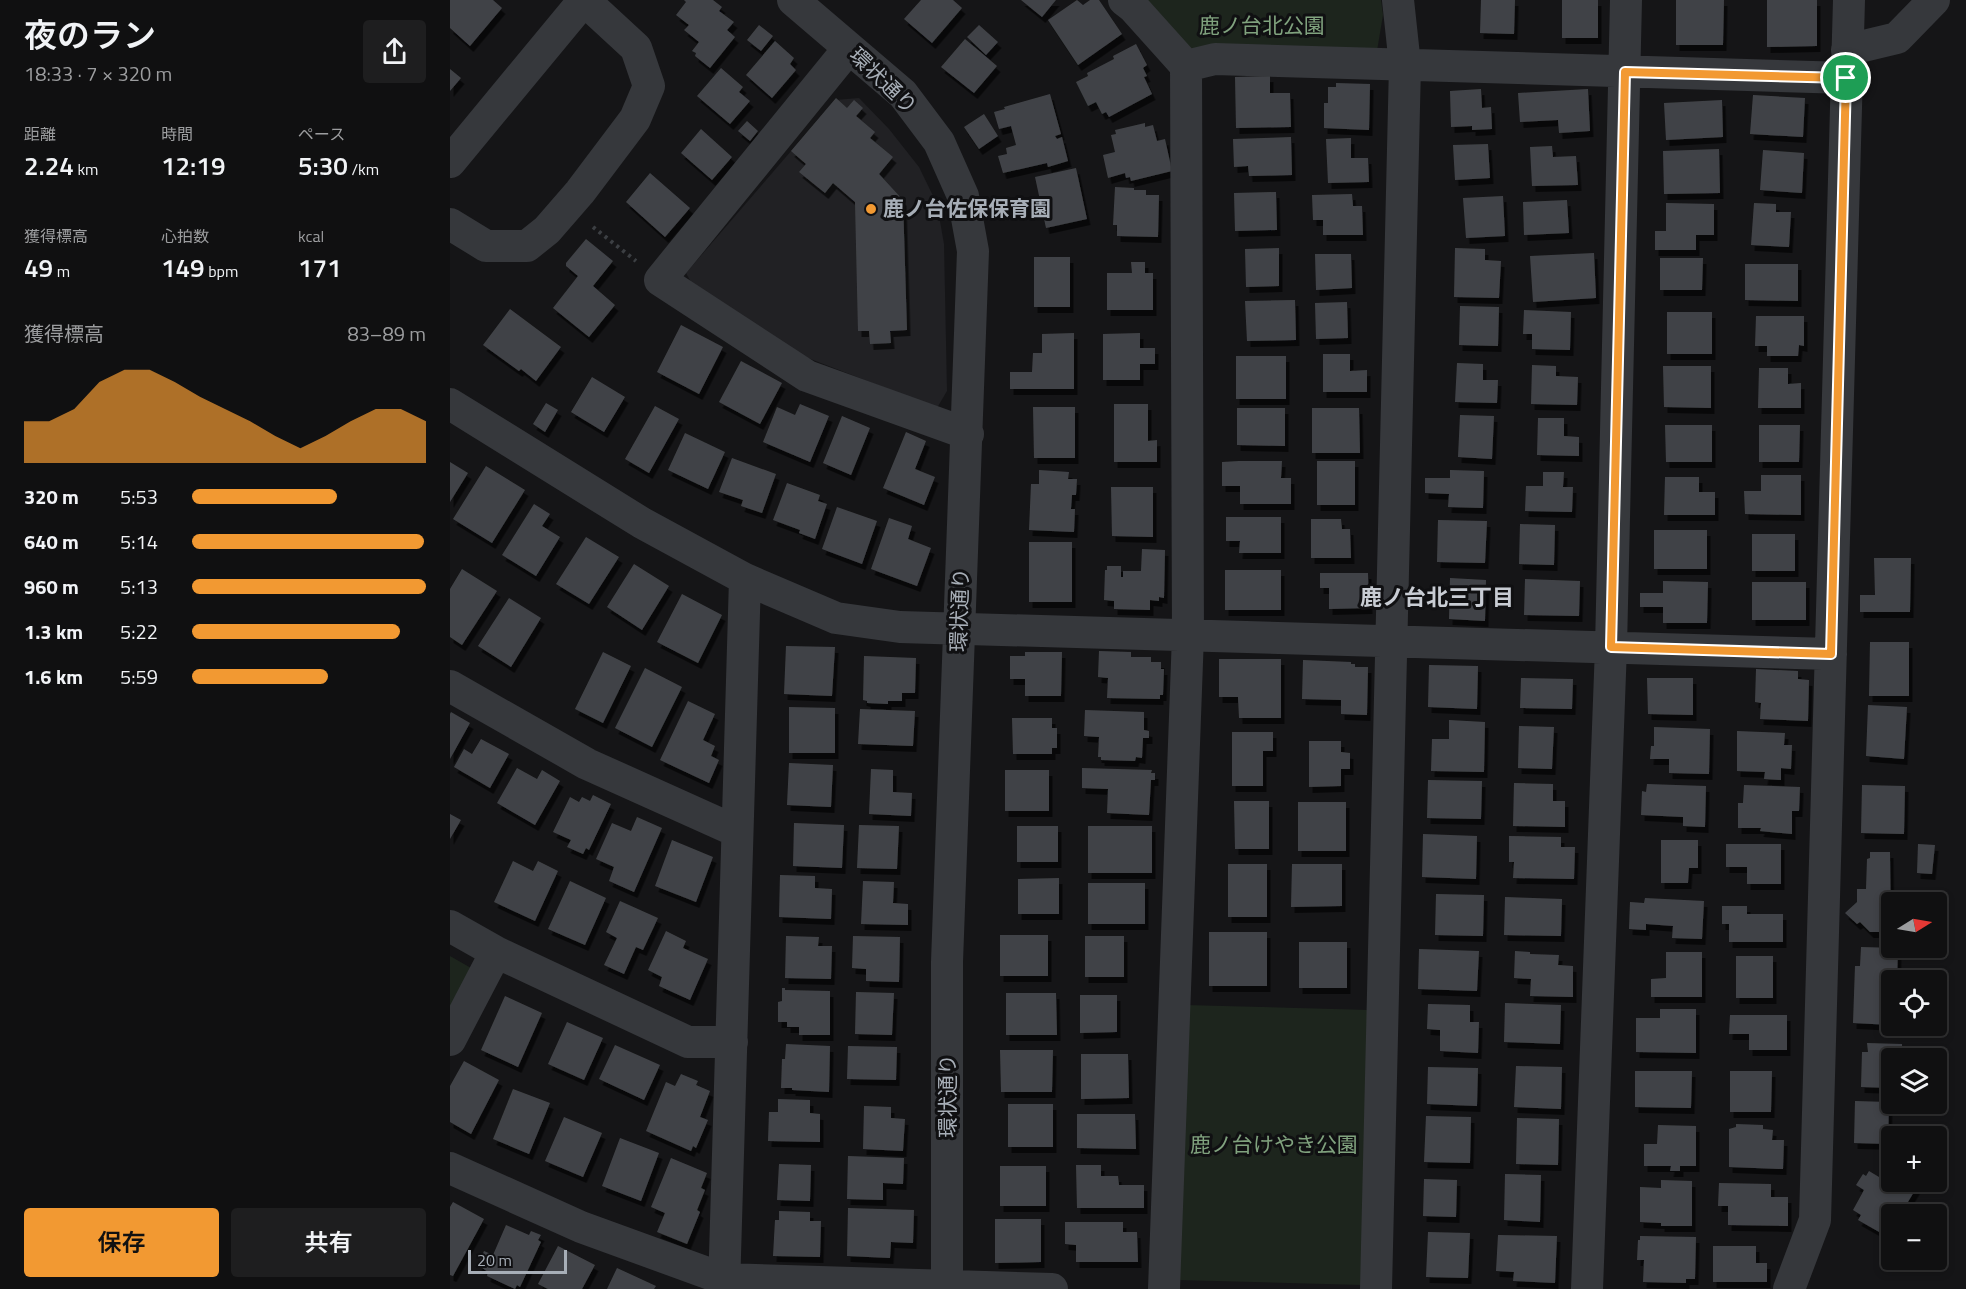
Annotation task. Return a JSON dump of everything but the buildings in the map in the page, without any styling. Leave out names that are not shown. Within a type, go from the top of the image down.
[{"type":"street","points":[[450,162],[584,0],[636,48],[649,86],[635,119],[580,192],[547,230],[527,246],[486,246],[450,224]]},
{"type":"street","name":"環状通り","points":[[793,0],[903,94],[939,142],[963,196],[973,251],[948,962],[947,1287]]},
{"type":"street","points":[[1124,0],[1186,66],[1188,635],[1164,1289]]},
{"type":"street","points":[[1376,1289],[1405,65],[1398,0]]},
{"type":"street","points":[[1587,1289],[1611,647],[1626,0]]},
{"type":"street","points":[[1789,1289],[1815,1220],[1849,0]]},
{"type":"street","points":[[1186,66],[1215,59],[1625,72],[1847,64],[1897,39],[1934,0]]},
{"type":"street","points":[[849,48],[660,280],[807,376],[968,434]]},
{"type":"street","points":[[450,404],[642,523],[745,579],[836,618],[900,627],[1831,654]]},
{"type":"street","points":[[724,1284],[745,579]]},
{"type":"street","points":[[450,686],[586,764],[736,831]]},
{"type":"street","points":[[450,926],[496,952],[688,1042],[732,1042]]},
{"type":"street","points":[[450,1040],[496,952]]},
{"type":"street","points":[[450,1168],[581,1227],[724,1284],[1052,1289]]},
{"type":"path","points":[[589,224],[660,280]]},
{"type":"shaded area","points":[[859,98],[889,129],[919,167],[937,204],[944,244],[947,391],[937,408],[808,358],[699,297],[686,273],[835,100]]},
{"type":"green space","name":"鹿ノ台北公園","points":[[1141,0],[1381,0],[1383,15],[1377,51],[1182,52]]},
{"type":"green space","points":[[450,956],[471,968],[450,1010]]},
{"type":"green space","name":"鹿ノ台けやき公園","points":[[1185,1005],[1369,1010],[1362,1285],[1178,1280]]},
{"type":"place","name":"鹿ノ台佐保保育園","points":[[871,209]]},
{"type":"district","name":"鹿ノ台北三丁目","points":[[1437,597]]},
{"type":"route","points":[[1625,72],[1846,78],[1831,654],[1611,647],[1625,72]]}]
